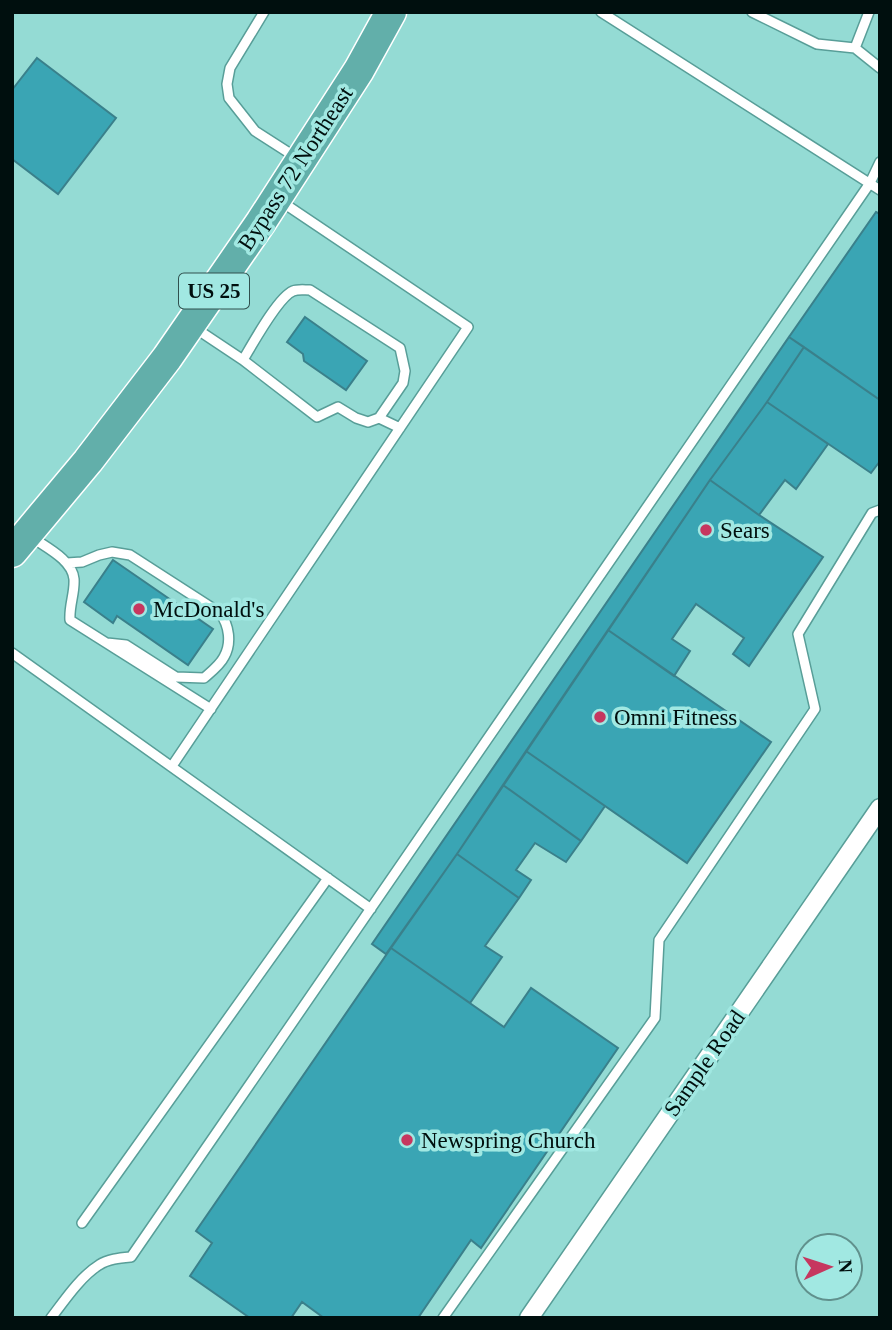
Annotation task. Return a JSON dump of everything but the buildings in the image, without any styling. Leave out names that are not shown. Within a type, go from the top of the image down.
[{"type":"highway","name":"Bypass 72 Northeast","points":[[20,543],[88,461],[167,358],[359,70],[391,12]]},
{"type":"street","name":"Sample Road","points":[[529,1318],[880,808]]},
{"type":"lane","points":[[264,12],[230,68],[227,84],[229,98],[255,131],[300,161]]},
{"type":"lane","points":[[752,12],[817,44],[855,48],[880,68]]},
{"type":"lane","points":[[855,48],[869,12]]},
{"type":"lane","points":[[603,13],[880,190]]},
{"type":"lane","points":[[51,1318],[86,1276],[100,1264],[131,1257],[870,183],[880,162]]},
{"type":"lane","points":[[172,766],[468,327],[276,198]]},
{"type":"lane","points":[[190,325],[243,360],[317,417],[338,407],[368,422],[379,418],[403,383],[405,371],[400,348],[310,290],[290,292],[281,300],[243,360]]},
{"type":"lane","points":[[379,418],[400,428]]},
{"type":"lane","points":[[443,1318],[655,1018],[659,940],[815,709],[798,634],[872,513],[880,510]]},
{"type":"lane","points":[[20,543],[67,563],[82,562],[112,552],[130,555],[220,613],[227,622],[229,636],[225,656],[204,678],[193,679],[176,677],[126,645],[107,643]]},
{"type":"lane","points":[[67,563],[74,577],[69,606],[70,620],[211,709]]},
{"type":"lane","points":[[12,653],[371,909]]},
{"type":"lane","points":[[82,1223],[328,878]]},
{"type":"place","name":"Sears","points":[[706,530]]},
{"type":"place","name":"McDonald's","points":[[139,609]]},
{"type":"place","name":"Omni Fitness","points":[[600,717]]},
{"type":"place","name":"Newspring Church","points":[[407,1140]]}]
